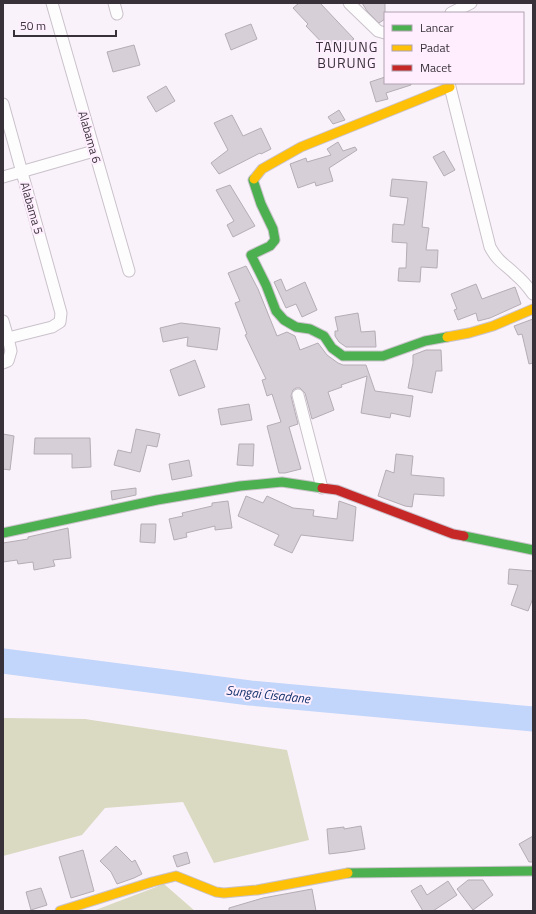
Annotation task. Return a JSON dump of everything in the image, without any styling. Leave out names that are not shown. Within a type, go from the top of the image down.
[{"type":"street","name":"Alabama 6","points":[[52,3],[128,271]]},
{"type":"street","points":[[114,3],[117,14]]},
{"type":"street","points":[[349,3],[378,31],[384,33]]},
{"type":"street","points":[[453,12],[471,3]]},
{"type":"street","points":[[533,294],[518,276],[502,264],[490,247],[449,85],[301,147],[262,168],[253,180],[261,204],[273,229],[275,240],[270,246],[251,255],[266,285],[276,311],[284,320],[296,327],[310,329],[324,336],[332,348],[343,356],[383,356],[425,341],[469,333],[493,326],[533,309]]},
{"type":"street","name":"Alabama 5","points":[[3,104],[61,313],[60,322],[52,327],[8,338]]},
{"type":"street","points":[[3,177],[94,151]]},
{"type":"street","points":[[3,320],[11,350],[8,361],[3,363]]},
{"type":"street","points":[[298,395],[322,488]]},
{"type":"street","points":[[3,533],[157,500],[240,486],[282,482],[337,490],[453,534],[533,550]]},
{"type":"street","points":[[60,911],[176,876],[216,892],[224,893],[257,890],[351,872],[533,870]]},
{"type":"green space","points":[[3,718],[85,719],[287,750],[309,840],[214,863],[183,802],[105,808],[82,835],[3,856]]},
{"type":"green space","points":[[164,884],[195,911],[93,911]]},
{"type":"building","points":[[299,3],[320,3],[354,39],[332,53],[306,26],[308,24],[293,8]]},
{"type":"building","points":[[362,3],[385,3],[384,20],[379,23],[367,11]]},
{"type":"building","points":[[251,24],[257,39],[231,50],[225,34]]},
{"type":"building","points":[[134,45],[140,65],[113,72],[107,52]]},
{"type":"building","points":[[384,77],[384,84],[411,85],[386,93],[388,99],[376,102],[370,82]]},
{"type":"building","points":[[166,86],[175,101],[156,112],[147,97]]},
{"type":"building","points":[[339,110],[345,120],[333,124],[328,117]]},
{"type":"building","points":[[232,115],[243,136],[261,128],[271,149],[219,174],[211,163],[228,150],[214,123]]},
{"type":"building","points":[[338,142],[343,151],[355,147],[357,150],[329,168],[333,181],[316,186],[315,182],[298,188],[290,164],[306,158],[307,162],[331,155],[327,149]]},
{"type":"building","points":[[444,151],[455,170],[444,176],[433,157]]},
{"type":"building","points":[[392,179],[427,182],[422,227],[429,228],[426,250],[438,250],[437,268],[421,267],[420,282],[398,281],[399,268],[406,268],[407,243],[392,242],[393,224],[404,225],[408,198],[390,196]]},
{"type":"building","points":[[230,185],[255,226],[233,237],[227,225],[234,221],[216,190]]},
{"type":"building","points":[[246,266],[258,289],[277,336],[287,332],[295,336],[300,350],[318,343],[327,355],[343,365],[366,365],[375,391],[413,396],[410,417],[391,413],[390,418],[361,413],[367,376],[341,385],[342,387],[328,392],[334,410],[312,419],[305,393],[300,388],[296,388],[293,390],[291,396],[298,424],[289,427],[301,469],[279,473],[267,426],[281,422],[272,394],[267,396],[262,380],[266,379],[245,335],[247,334],[235,303],[240,301],[228,273]]},
{"type":"building","points":[[281,279],[286,291],[305,282],[317,310],[302,317],[296,304],[286,308],[274,282]]},
{"type":"building","points":[[476,284],[482,299],[515,287],[521,304],[490,318],[478,321],[476,313],[458,320],[454,310],[457,309],[451,294]]},
{"type":"building","points":[[358,313],[361,332],[375,331],[376,347],[346,347],[339,342],[335,336],[335,331],[338,331],[335,317]]},
{"type":"building","points":[[533,319],[533,363],[529,364],[522,334],[518,335],[514,326]]},
{"type":"building","points":[[181,323],[220,328],[217,350],[187,346],[188,337],[163,342],[160,328]]},
{"type":"building","points":[[426,350],[441,350],[442,371],[436,371],[432,393],[408,388],[413,355]]},
{"type":"building","points":[[195,360],[205,387],[179,396],[170,370]]},
{"type":"building","points":[[249,404],[252,420],[221,425],[218,409]]},
{"type":"building","points":[[136,429],[160,434],[157,447],[147,445],[140,472],[114,465],[118,450],[131,453]]},
{"type":"building","points":[[3,434],[14,436],[10,470],[3,469]]},
{"type":"building","points":[[35,438],[90,438],[91,467],[72,468],[72,454],[34,454]]},
{"type":"building","points":[[239,444],[254,444],[253,466],[237,465]]},
{"type":"building","points":[[396,454],[413,456],[411,475],[444,478],[444,496],[414,494],[412,507],[405,506],[378,496],[386,470],[394,473]]},
{"type":"building","points":[[189,460],[192,476],[172,480],[169,464]]},
{"type":"building","points":[[136,488],[136,495],[112,500],[111,491]]},
{"type":"building","points":[[246,496],[263,503],[267,496],[293,508],[314,510],[313,516],[337,519],[339,501],[356,507],[353,541],[301,535],[292,553],[274,545],[279,535],[238,516]]},
{"type":"building","points":[[228,501],[232,528],[215,530],[215,526],[186,533],[187,537],[174,540],[169,519],[183,516],[182,513],[212,506],[212,503]]},
{"type":"building","points":[[141,524],[156,524],[155,543],[140,542]]},
{"type":"building","points":[[68,528],[71,558],[53,560],[55,566],[34,570],[33,562],[18,564],[17,560],[3,562],[3,543],[28,539],[28,537]]},
{"type":"building","points":[[509,569],[533,571],[533,598],[528,611],[511,605],[518,585],[508,584]]},
{"type":"building","points":[[361,826],[365,849],[329,854],[327,829],[344,827],[344,829]]},
{"type":"building","points":[[533,836],[533,862],[529,862],[519,844]]},
{"type":"building","points":[[116,846],[132,862],[135,860],[142,874],[117,884],[111,872],[100,861]]},
{"type":"building","points":[[83,850],[94,891],[71,898],[59,857]]},
{"type":"building","points":[[187,852],[190,863],[177,867],[173,856]]},
{"type":"building","points":[[468,880],[483,880],[493,895],[473,910],[457,889]]},
{"type":"building","points":[[448,881],[457,895],[433,911],[423,911],[411,891],[421,885],[427,895]]},
{"type":"building","points":[[41,888],[47,905],[31,910],[26,892]]},
{"type":"building","points":[[312,889],[316,911],[229,911],[229,908],[263,898]]},
{"type":"waterway","name":"Sungai Cisadane","points":[[3,661],[250,693],[533,719]]},
{"type":"traffic: fast","points":[[254,179],[253,180],[261,204],[273,229],[275,240],[270,246],[251,255],[266,285],[276,311],[284,320],[296,327],[310,329],[324,336],[332,348],[343,356],[383,356],[425,341],[447,337]]},
{"type":"traffic: fast","points":[[3,533],[157,500],[240,486],[282,482],[322,488]]},
{"type":"traffic: fast","points":[[464,536],[533,550]]},
{"type":"traffic: fast","points":[[348,873],[533,871]]},
{"type":"traffic: slow","points":[[254,179],[262,169],[301,147],[450,87]]},
{"type":"traffic: slow","points":[[447,337],[469,333],[493,326],[533,309]]},
{"type":"traffic: slow","points":[[60,911],[176,876],[216,892],[224,893],[257,890],[348,873]]},
{"type":"traffic: jam","points":[[322,488],[337,490],[453,534],[464,536]]},
{"type":"district","name":"TANJUNG BURUNG","points":[[347,54]]}]
